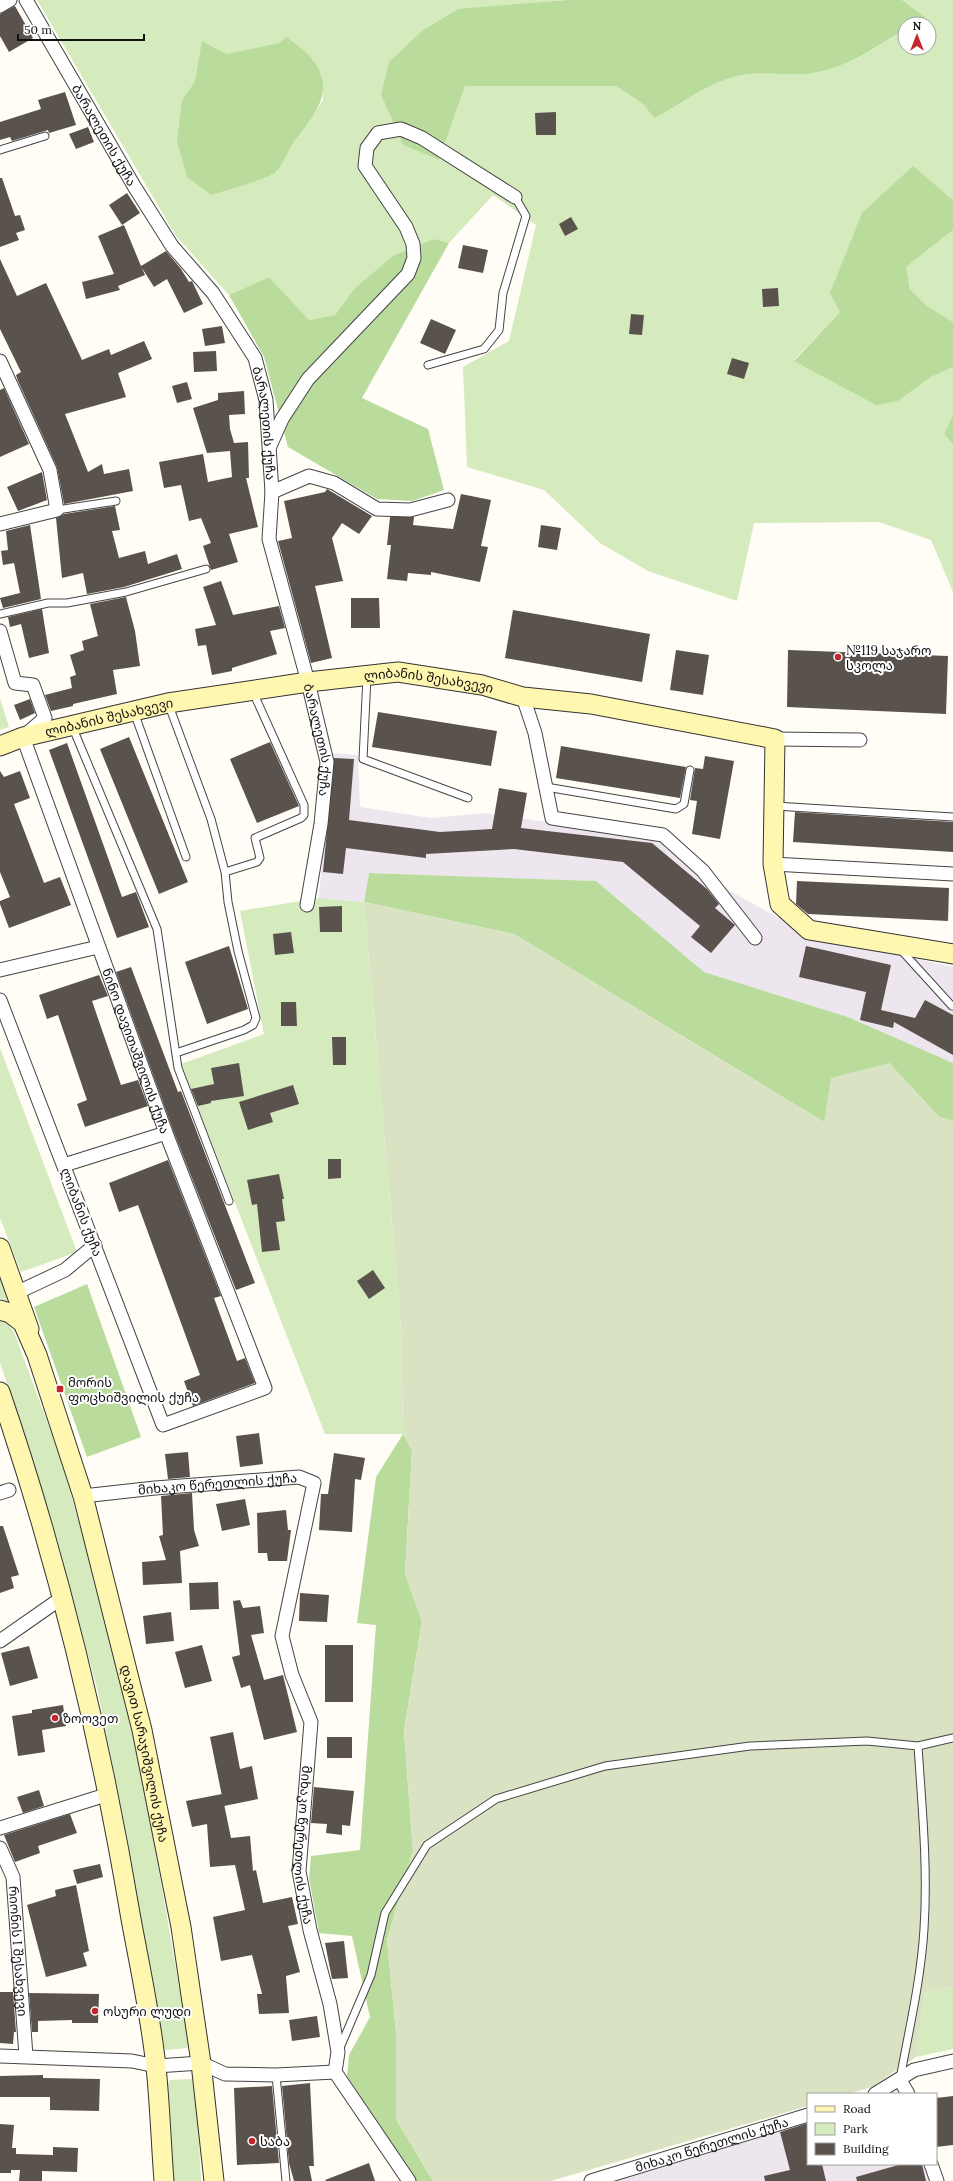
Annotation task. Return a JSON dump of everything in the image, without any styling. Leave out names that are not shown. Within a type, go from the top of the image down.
[{"type":"main road","name":"ლიბანის შესახვევი","points":[[0,746],[23,737],[168,703],[308,682],[398,672],[482,686],[523,697],[591,704],[775,739]]},
{"type":"main road","points":[[775,739],[773,864],[780,904],[809,930],[953,954]]},
{"type":"main road","points":[[0,1248],[30,1336]]},
{"type":"main road","points":[[0,1310],[10,1313],[23,1323],[30,1336]]},
{"type":"main road","name":"დავით სარაჯიშვილის ქუჩა","points":[[30,1336],[83,1496],[142,1730],[181,1927],[201,2064],[214,2181]]},
{"type":"main road","points":[[0,1392],[31,1482],[63,1597],[83,1674],[109,1794],[156,2066],[164,2181]]},
{"type":"street","points":[[0,6],[10,0]]},
{"type":"street","name":"ბარალეთის ქუჩა","points":[[26,0],[134,186],[172,246],[213,293],[255,358],[266,400],[272,492],[269,540],[308,682],[327,762],[321,824],[307,905]]},
{"type":"street","points":[[269,448],[282,419],[308,379],[408,274],[414,258],[413,244],[406,227],[365,166],[367,148],[378,133],[401,129],[422,138],[515,197]]},
{"type":"street","points":[[0,361],[50,470],[57,510],[0,524]]},
{"type":"street","points":[[272,492],[309,476],[334,482],[377,508],[410,510],[448,500]]},
{"type":"street","points":[[0,631],[15,683],[33,685],[45,718],[23,737]]},
{"type":"street","points":[[523,697],[535,733],[552,818],[663,834],[703,871],[755,938]]},
{"type":"street","name":"ნინო დავითაშვილის ქუჩა","points":[[23,737],[166,1133],[265,1388],[163,1425]]},
{"type":"street","name":"ლიბანის შესახვევი","points":[[775,739],[860,740]]},
{"type":"street","points":[[773,864],[953,874]]},
{"type":"street","points":[[0,970],[98,947]]},
{"type":"street","name":"ლიბანის ქუჩა","points":[[0,1000],[95,1244],[163,1425]]},
{"type":"street","points":[[64,1165],[166,1133]]},
{"type":"street","points":[[16,1293],[65,1270],[95,1244]]},
{"type":"street","name":"მიხაკო წერეთლის ქუჩა","points":[[83,1496],[156,1488],[299,1477],[314,1484],[282,1636],[292,1675],[311,1722],[299,1872],[310,1930],[330,2004],[338,2052],[335,2072]]},
{"type":"street","points":[[0,1641],[63,1597]]},
{"type":"street","points":[[0,1828],[109,1794]]},
{"type":"street","name":"რიონის I შესახვევი","points":[[0,1848],[13,1877],[26,2056]]},
{"type":"street","points":[[0,2056],[132,2061],[156,2066],[201,2064],[225,2074],[276,2075],[335,2072],[409,2181]]},
{"type":"street","points":[[877,2093],[914,2070],[953,2061]]},
{"type":"street","points":[[900,2080],[907,2093]]},
{"type":"street","name":"მიხაკო წერეთლის ქუჩა","points":[[591,2181],[807,2115]]},
{"type":"street","points":[[931,2165],[936,2181]]},
{"type":"lane","points":[[0,150],[45,136]]},
{"type":"lane","points":[[428,365],[484,349],[499,330],[503,293],[526,216],[515,197]]},
{"type":"lane","points":[[57,510],[116,501]]},
{"type":"lane","points":[[0,614],[48,603],[67,603],[101,597],[206,569]]},
{"type":"lane","points":[[367,675],[364,759],[468,798]]},
{"type":"lane","points":[[225,872],[257,862],[260,858],[255,838],[301,818],[304,815],[304,805],[252,690]]},
{"type":"lane","points":[[168,703],[211,819],[225,872],[228,902],[256,1018],[253,1025],[244,1030],[176,1053]]},
{"type":"lane","points":[[134,712],[186,857]]},
{"type":"lane","points":[[72,726],[157,929],[178,1068],[229,1201]]},
{"type":"lane","points":[[546,787],[676,809],[684,804],[690,770]]},
{"type":"lane","points":[[775,806],[953,817]]},
{"type":"lane","points":[[896,944],[952,1006]]},
{"type":"lane","points":[[338,2052],[371,1975],[385,1913],[419,1857],[427,1845],[496,1799],[606,1766],[750,1746],[867,1740],[918,1746],[953,1738]]},
{"type":"lane","points":[[900,2080],[920,1967],[924,1929],[925,1849],[918,1746]]},
{"type":"lane","points":[[276,2075],[286,2181]]},
{"type":"shaded area","points":[[331,753],[358,755],[360,807],[431,818],[486,813],[661,839],[701,875],[810,935],[953,967],[953,1063],[848,1017],[704,972],[596,881],[369,873],[364,902],[319,898]]},
{"type":"shaded area","points":[[807,2121],[807,2165],[926,2165],[931,2181],[615,2181]]},
{"type":"green space","points":[[37,0],[567,0],[519,4],[381,95],[403,145],[439,160],[465,86],[616,86],[643,104],[654,118],[704,89],[725,80],[748,74],[808,74],[830,69],[863,55],[897,34],[897,56],[937,56],[937,16],[923,16],[902,0],[953,0],[953,200],[946,193],[840,312],[794,360],[824,376],[898,401],[931,377],[953,367],[953,415],[944,434],[953,445],[953,592],[931,540],[879,522],[754,523],[737,601],[648,571],[600,543],[544,490],[467,467],[463,367],[509,341],[536,225],[493,195],[449,243],[434,239],[354,289],[335,315],[309,320],[269,277],[229,295],[176,236]],"holes":[[[280,43],[312,59],[322,75],[323,100],[310,121],[289,149],[277,172],[182,100],[195,81],[226,54]]]},
{"type":"green space","points":[[567,0],[902,0],[924,16],[897,16],[897,34],[863,55],[841,65],[808,74],[748,74],[738,76],[704,89],[654,118],[643,104],[616,86],[465,86],[439,160],[403,145],[381,95],[389,62],[422,31],[458,9]]},
{"type":"green space","points":[[287,37],[310,56],[319,70],[323,82],[323,92],[320,103],[277,171],[265,178],[211,195],[187,177],[177,141],[182,100],[195,81],[202,41],[226,54],[279,43]]},
{"type":"green space","points":[[913,166],[953,200],[953,230],[906,267],[910,289],[927,306],[953,322],[953,367],[931,377],[898,401],[876,405],[794,361],[840,312],[830,293],[862,213]]},
{"type":"green space","points":[[953,230],[953,322],[927,306],[910,289],[906,267]]},
{"type":"green space","points":[[434,239],[449,243],[362,398],[428,429],[444,490],[412,501],[377,499],[288,447],[264,357],[229,295],[269,277],[309,320],[335,315],[354,289],[393,256]]},
{"type":"green space","points":[[953,415],[953,445],[944,434]]},
{"type":"green space","points":[[0,698],[9,727],[0,730]]},
{"type":"green space","points":[[369,873],[596,881],[704,972],[848,1017],[953,1063],[953,1121],[939,1117],[889,1063],[824,1122],[514,934],[364,902]]},
{"type":"green space","points":[[319,898],[364,902],[401,1329],[403,1434],[325,1434],[181,1064],[264,1034],[240,911]]},
{"type":"green space","points":[[364,902],[514,934],[824,1122],[831,1078],[889,1063],[939,1117],[953,1121],[953,1986],[925,1993],[916,2057],[872,2087],[851,2093],[807,2093],[807,2106],[551,2181],[433,2181],[396,2119],[396,2032],[387,1940],[413,1851],[404,1731],[422,1621],[405,1574],[412,1450],[403,1434],[401,1329]]},
{"type":"green space","points":[[0,1048],[77,1252],[21,1272],[0,1218]]},
{"type":"green space","points":[[0,1268],[14,1304],[0,1298]]},
{"type":"green space","points":[[87,1284],[141,1437],[87,1457],[34,1307]]},
{"type":"green space","points":[[0,1316],[7,1322],[14,1332],[61,1459],[130,1704],[189,2044],[187,2048],[166,2050],[162,2046],[128,1842],[98,1692],[57,1540],[0,1362]]},
{"type":"green space","points":[[403,1434],[412,1450],[405,1574],[422,1621],[404,1731],[413,1851],[387,1940],[396,2032],[396,2119],[433,2181],[416,2181],[347,2076],[349,2055],[370,2017],[352,1936],[319,1933],[309,1878],[311,1856],[360,1850],[376,1625],[357,1623],[376,1477]]},
{"type":"green space","points":[[953,1986],[953,2049],[916,2057],[925,1993]]},
{"type":"green space","points":[[192,2079],[196,2084],[201,2181],[174,2181],[167,2086],[170,2080]]},
{"type":"building","points":[[15,6],[33,38],[9,52],[0,36],[0,14]]},
{"type":"building","points":[[65,92],[76,125],[49,133],[48,130],[12,141],[10,137],[0,140],[0,122],[41,109],[38,100]]},
{"type":"building","points":[[556,112],[556,135],[536,135],[535,113]]},
{"type":"building","points":[[88,127],[94,142],[76,149],[69,134]]},
{"type":"building","points":[[0,178],[2,178],[15,216],[20,215],[25,230],[16,233],[19,240],[0,247]]},
{"type":"building","points":[[127,193],[140,213],[122,225],[109,205]]},
{"type":"building","points":[[571,217],[578,229],[565,236],[559,224]]},
{"type":"building","points":[[124,225],[141,266],[166,251],[181,269],[189,282],[192,281],[203,304],[184,313],[167,279],[154,287],[142,268],[145,275],[118,286],[120,290],[86,299],[82,282],[114,274],[98,236]]},
{"type":"building","points":[[463,245],[488,250],[483,273],[458,268]]},
{"type":"building","points":[[0,259],[17,296],[46,283],[82,360],[109,349],[111,355],[144,341],[152,359],[118,373],[126,397],[65,414],[88,472],[102,464],[104,474],[129,469],[133,491],[64,504],[57,467],[18,381],[16,375],[21,372],[0,329]]},
{"type":"building","points":[[778,288],[779,306],[763,307],[762,289]]},
{"type":"building","points":[[631,314],[644,315],[642,335],[629,334]]},
{"type":"building","points":[[431,319],[456,330],[445,354],[420,343]]},
{"type":"building","points":[[222,326],[225,343],[205,346],[202,329]]},
{"type":"building","points":[[216,351],[217,371],[194,372],[193,352]]},
{"type":"building","points":[[732,358],[749,363],[744,379],[727,374]]},
{"type":"building","points":[[187,382],[192,399],[177,403],[172,386]]},
{"type":"building","points":[[4,388],[29,444],[0,457],[0,390]]},
{"type":"building","points":[[244,391],[245,414],[229,415],[230,429],[234,443],[248,442],[249,478],[246,478],[258,527],[229,534],[238,562],[211,570],[203,546],[211,543],[201,518],[189,521],[181,485],[164,488],[159,462],[203,454],[208,482],[232,477],[230,451],[207,453],[193,408],[218,400],[218,393]]},
{"type":"building","points":[[42,472],[47,500],[18,511],[7,487]]},
{"type":"building","points":[[327,489],[372,516],[359,534],[342,523],[332,538],[343,581],[315,586],[332,658],[311,663],[278,541],[292,538],[284,501],[325,492]]},
{"type":"building","points":[[461,494],[491,500],[481,546],[488,547],[480,582],[431,572],[431,575],[408,573],[407,581],[387,579],[391,545],[387,545],[390,517],[414,517],[413,525],[453,529]]},
{"type":"building","points":[[115,506],[120,530],[112,531],[119,558],[145,551],[148,564],[177,554],[182,569],[124,587],[87,594],[83,573],[62,578],[56,518],[64,514]]},
{"type":"building","points":[[30,525],[41,599],[3,608],[0,598],[20,593],[14,563],[3,565],[1,551],[8,550],[6,531]]},
{"type":"building","points":[[541,525],[561,528],[557,550],[538,547]]},
{"type":"building","points":[[221,581],[233,615],[279,606],[285,628],[270,631],[277,654],[232,668],[232,671],[212,675],[206,645],[198,646],[195,629],[216,625],[203,587]]},
{"type":"building","points":[[126,597],[135,631],[140,666],[113,670],[117,694],[73,704],[73,706],[51,711],[45,695],[72,688],[70,677],[76,675],[70,655],[84,650],[82,641],[98,636],[90,604]]},
{"type":"building","points":[[351,598],[379,598],[380,628],[351,628]]},
{"type":"building","points":[[42,609],[49,653],[29,658],[21,624],[10,627],[8,617]]},
{"type":"building","points":[[513,610],[650,634],[642,682],[505,658]]},
{"type":"building","points":[[676,650],[709,655],[703,695],[670,690]]},
{"type":"building","points":[[788,650],[948,656],[946,714],[787,707]]},
{"type":"building","points":[[30,699],[35,713],[20,720],[14,705]]},
{"type":"building","points":[[378,712],[497,731],[491,766],[372,747]]},
{"type":"building","points":[[129,737],[188,882],[159,894],[100,749]]},
{"type":"building","points":[[270,742],[299,806],[257,823],[230,759]]},
{"type":"building","points":[[67,743],[122,897],[136,892],[149,927],[117,938],[49,750]]},
{"type":"building","points":[[561,746],[686,767],[680,798],[556,778]]},
{"type":"building","points":[[705,756],[734,761],[720,839],[692,834],[697,801],[690,800],[695,768],[703,769]]},
{"type":"building","points":[[334,758],[354,759],[349,820],[440,832],[492,829],[499,788],[527,793],[521,828],[652,843],[707,889],[719,904],[715,908],[735,925],[711,953],[691,937],[700,926],[623,862],[514,849],[426,854],[426,858],[346,848],[343,874],[323,872]]},
{"type":"building","points":[[0,771],[4,777],[20,771],[30,798],[14,804],[44,883],[60,877],[71,905],[9,928],[0,904],[0,901],[10,897],[0,872]]},
{"type":"building","points":[[795,812],[953,822],[953,852],[793,842]]},
{"type":"building","points":[[797,881],[949,888],[948,921],[808,914],[796,904]]},
{"type":"building","points":[[342,906],[342,932],[320,932],[319,907]]},
{"type":"building","points":[[291,932],[294,953],[275,955],[273,934]]},
{"type":"building","points":[[229,946],[248,1009],[207,1024],[185,962]]},
{"type":"building","points":[[806,946],[891,965],[881,1010],[915,1018],[925,1000],[953,1015],[953,1055],[894,1022],[893,1028],[860,1020],[866,992],[799,977]]},
{"type":"building","points":[[131,967],[178,1092],[181,1091],[255,1283],[236,1290],[173,1130],[116,972]]},
{"type":"building","points":[[99,975],[108,996],[92,1001],[121,1085],[138,1080],[148,1106],[85,1127],[77,1104],[87,1100],[58,1015],[47,1019],[39,995]]},
{"type":"building","points":[[281,1002],[296,1002],[297,1026],[281,1026]]},
{"type":"building","points":[[332,1037],[346,1037],[346,1065],[333,1065]]},
{"type":"building","points":[[239,1063],[244,1096],[211,1101],[211,1103],[198,1106],[191,1089],[214,1084],[211,1068]]},
{"type":"building","points":[[293,1085],[299,1104],[270,1113],[273,1122],[248,1130],[239,1102]]},
{"type":"building","points":[[328,1159],[341,1159],[341,1178],[328,1179]]},
{"type":"building","points":[[168,1160],[221,1296],[214,1298],[237,1361],[245,1358],[255,1383],[193,1406],[184,1381],[200,1375],[138,1205],[119,1212],[109,1183]]},
{"type":"building","points":[[279,1174],[284,1199],[282,1199],[285,1221],[276,1222],[280,1250],[262,1252],[257,1204],[252,1205],[247,1180]]},
{"type":"building","points":[[373,1270],[385,1288],[369,1299],[357,1281]]},
{"type":"building","points":[[259,1433],[263,1464],[240,1467],[236,1436]]},
{"type":"building","points":[[188,1452],[190,1477],[168,1479],[165,1454]]},
{"type":"building","points":[[334,1453],[365,1458],[361,1480],[355,1479],[352,1532],[319,1530],[321,1494],[328,1494]]},
{"type":"building","points":[[192,1493],[194,1530],[199,1546],[180,1551],[182,1583],[143,1585],[142,1562],[166,1560],[159,1536],[163,1535],[161,1496]]},
{"type":"building","points":[[245,1499],[250,1525],[222,1531],[216,1504]]},
{"type":"building","points":[[286,1510],[288,1530],[291,1530],[287,1561],[268,1561],[267,1553],[258,1553],[257,1513]]},
{"type":"building","points":[[0,1526],[3,1526],[19,1575],[11,1577],[14,1588],[0,1593]]},
{"type":"building","points":[[218,1582],[219,1609],[190,1610],[189,1583]]},
{"type":"building","points":[[300,1593],[329,1595],[327,1622],[299,1621]]},
{"type":"building","points":[[240,1600],[243,1608],[260,1606],[264,1633],[251,1635],[264,1680],[283,1675],[297,1732],[264,1740],[250,1685],[241,1688],[232,1657],[240,1655],[233,1601]]},
{"type":"building","points":[[171,1612],[174,1641],[146,1644],[143,1616]]},
{"type":"building","points":[[202,1645],[212,1681],[185,1688],[175,1652]]},
{"type":"building","points":[[325,1645],[353,1645],[353,1702],[325,1702]]},
{"type":"building","points":[[29,1646],[38,1678],[10,1686],[1,1653]]},
{"type":"building","points":[[63,1705],[66,1726],[42,1730],[45,1752],[18,1756],[12,1716],[32,1713],[32,1710]]},
{"type":"building","points":[[233,1732],[240,1769],[252,1766],[258,1799],[224,1806],[210,1737]]},
{"type":"building","points":[[327,1737],[352,1737],[352,1758],[327,1758]]},
{"type":"building","points":[[314,1787],[354,1791],[350,1826],[342,1825],[342,1835],[326,1833],[327,1824],[311,1823]]},
{"type":"building","points":[[39,1790],[44,1806],[23,1813],[17,1797]]},
{"type":"building","points":[[222,1794],[231,1838],[250,1836],[253,1871],[256,1870],[263,1903],[292,1897],[298,1924],[288,1926],[300,1972],[286,1976],[289,2013],[259,2014],[257,1994],[262,1994],[252,1955],[221,1961],[213,1917],[245,1910],[235,1865],[210,1867],[207,1824],[192,1827],[186,1801]]},
{"type":"building","points":[[70,1814],[77,1833],[38,1846],[40,1853],[15,1862],[4,1835]]},
{"type":"building","points":[[100,1864],[103,1877],[77,1884],[73,1870]]},
{"type":"building","points":[[76,1885],[89,1951],[83,1953],[87,1966],[46,1977],[27,1905],[56,1896],[55,1890]]},
{"type":"building","points":[[344,1941],[348,1978],[332,1979],[325,1943]]},
{"type":"building","points":[[0,1992],[13,1992],[16,2032],[14,2032],[13,2044],[0,2043]]},
{"type":"building","points":[[29,1993],[99,1994],[98,2023],[72,2023],[72,2020],[38,2021],[38,2032],[32,2032]]},
{"type":"building","points":[[317,2016],[320,2037],[292,2041],[289,2020]]},
{"type":"building","points":[[43,2075],[43,2078],[100,2079],[99,2111],[50,2110],[50,2097],[0,2097],[0,2076]]},
{"type":"building","points":[[310,2083],[314,2166],[309,2166],[312,2181],[294,2181],[289,2163],[282,2086]]},
{"type":"building","points":[[272,2086],[279,2163],[237,2165],[234,2088]]},
{"type":"building","points":[[953,2096],[953,2145],[937,2147],[937,2098]]},
{"type":"building","points":[[807,2123],[807,2165],[822,2165],[826,2181],[765,2181],[764,2176],[790,2170],[780,2132]]},
{"type":"building","points":[[0,2124],[14,2125],[12,2148],[16,2148],[16,2154],[53,2155],[53,2147],[78,2148],[77,2172],[42,2171],[42,2181],[19,2181],[20,2170],[11,2170],[11,2173],[0,2173]]},
{"type":"building","points":[[369,2163],[375,2181],[325,2180]]},
{"type":"building","points":[[898,2165],[922,2165],[926,2181],[857,2181],[856,2177]]},
{"type":"place","name":"№119 საჯარო სკოლა","points":[[838,657]]},
{"type":"place","name":"მორის ფოცხიშვილის ქუჩა","points":[[60,1389]]},
{"type":"place","name":"ზოოვეთ","points":[[55,1718]]},
{"type":"place","name":"ოსური ლუდი","points":[[95,2011]]},
{"type":"place","name":"საბა","points":[[252,2141]]}]
